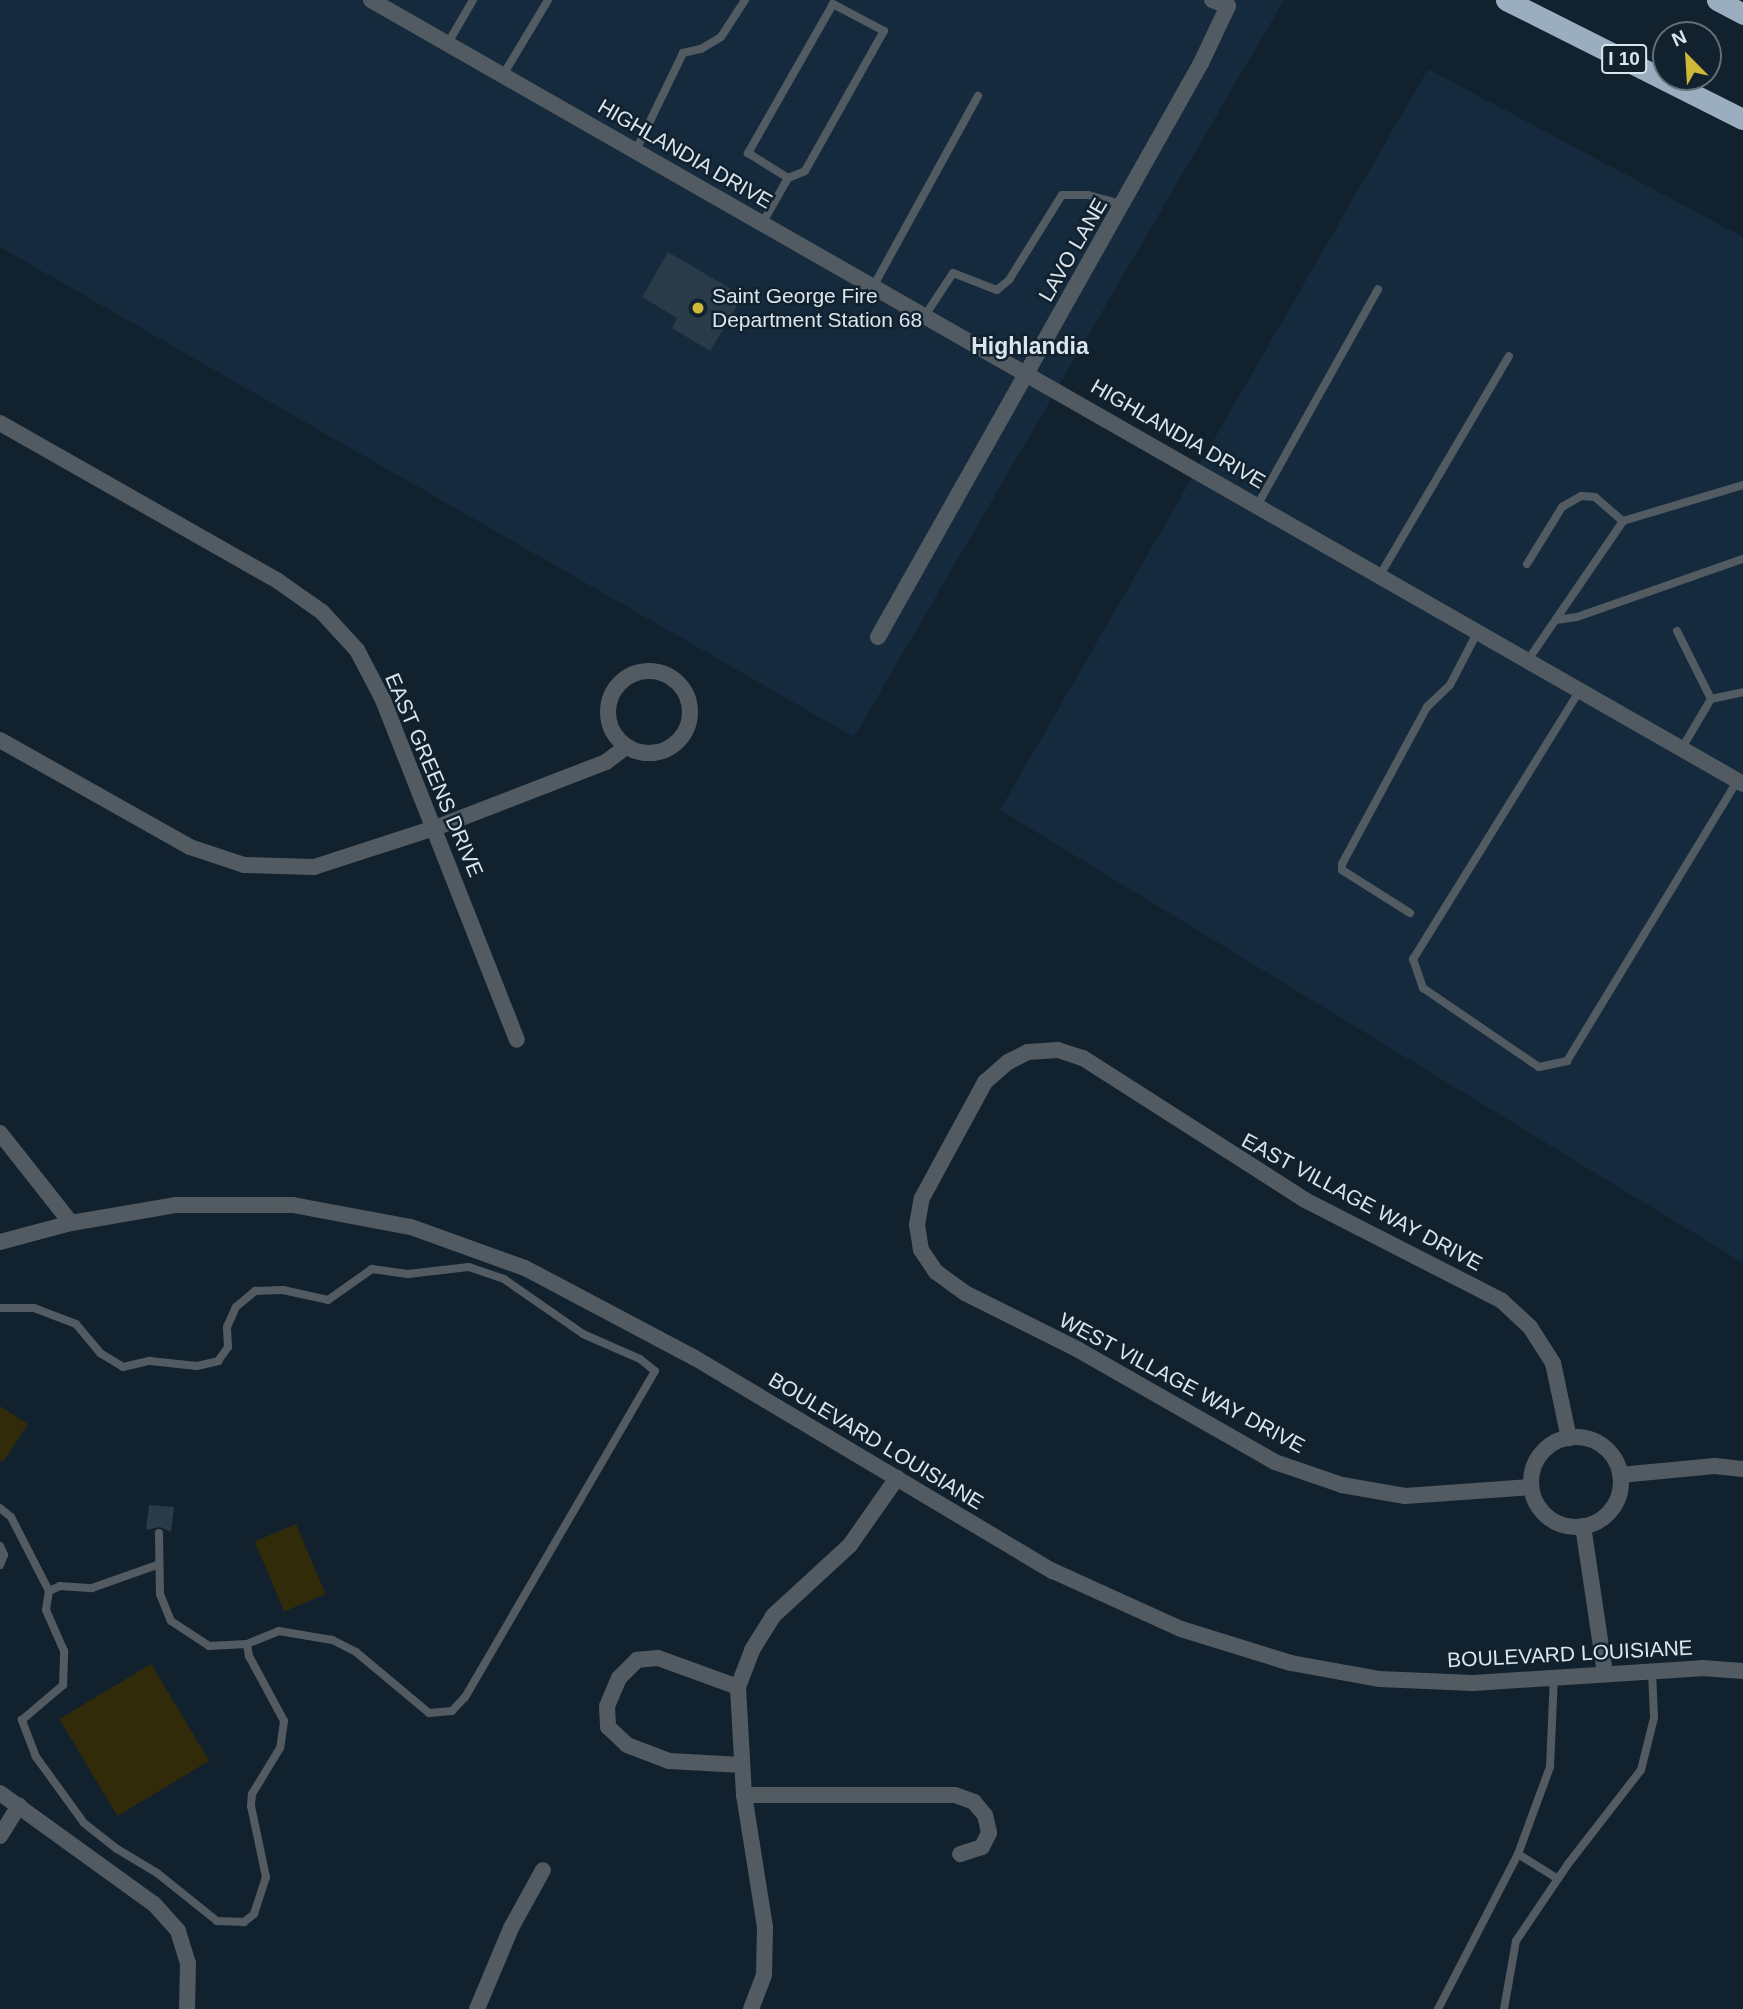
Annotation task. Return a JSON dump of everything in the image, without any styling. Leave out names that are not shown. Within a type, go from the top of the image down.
[{"type":"highway","name":"I 10","points":[[1506,0],[1743,118]]},
{"type":"highway","points":[[1717,0],[1743,14]]},
{"type":"street","name":"HIGHLANDIA DRIVE","points":[[372,0],[1027,371],[1740,782]]},
{"type":"street","name":"LAVO LANE","points":[[878,637],[1027,371],[1124,205],[1228,6],[1212,0]]},
{"type":"street","name":"EAST GREENS DRIVE","points":[[0,423],[278,581],[322,612],[357,650],[383,699],[517,1040]]},
{"type":"street","points":[[650,671],[674,679],[689,702],[686,729],[667,748],[646,752],[627,746],[617,737],[608,713],[616,688],[625,679],[650,671]]},
{"type":"street","points":[[0,740],[190,847],[244,865],[314,867],[435,828],[606,762],[627,746]]},
{"type":"street","name":"EAST VILLAGE WAY DRIVE","points":[[1028,1052],[1058,1050],[1083,1058],[1305,1200],[1502,1301],[1530,1327],[1553,1363],[1569,1438]]},
{"type":"street","name":"WEST VILLAGE WAY DRIVE","points":[[1028,1052],[1008,1062],[985,1082],[922,1198],[917,1225],[921,1250],[936,1272],[965,1293],[1077,1349],[1276,1462],[1342,1485],[1405,1496],[1531,1487]]},
{"type":"street","points":[[0,1133],[71,1223]]},
{"type":"street","name":"BOULEVARD LOUISIANE","points":[[0,1242],[71,1223],[176,1205],[293,1205],[411,1227],[526,1268],[695,1358],[1052,1570],[1181,1629],[1291,1662],[1379,1679],[1473,1683],[1702,1668],[1743,1671]]},
{"type":"street","points":[[1569,1438],[1603,1447],[1620,1475],[1614,1506],[1601,1519],[1583,1526],[1552,1520],[1539,1508],[1531,1487],[1534,1466],[1543,1451],[1569,1438]]},
{"type":"street","points":[[1620,1475],[1715,1466],[1743,1469]]},
{"type":"street","points":[[751,2009],[764,1975],[765,1927],[744,1795],[738,1687],[773,1616],[850,1545],[897,1478]]},
{"type":"street","points":[[1583,1526],[1605,1674]]},
{"type":"street","points":[[738,1687],[657,1658],[637,1660],[619,1678],[607,1706],[608,1727],[627,1745],[669,1761],[742,1765]]},
{"type":"street","points":[[0,1793],[154,1904],[178,1931],[188,1963],[187,2009]]},
{"type":"street","points":[[744,1795],[955,1795],[974,1802],[985,1815],[989,1833],[982,1847],[960,1854]]},
{"type":"street","points":[[0,1836],[19,1806]]},
{"type":"street","points":[[477,2009],[511,1928],[542,1870]]},
{"type":"lane","points":[[448,43],[473,0]]},
{"type":"lane","points":[[503,75],[548,0]]},
{"type":"lane","points":[[636,150],[683,53],[701,50],[721,37],[745,0]]},
{"type":"lane","points":[[763,222],[788,178],[805,171],[884,31],[833,4],[748,153],[788,178]]},
{"type":"lane","points":[[874,285],[978,96]]},
{"type":"lane","points":[[926,314],[953,274],[998,290],[1009,280],[1062,195],[1088,195],[1124,205]]},
{"type":"lane","points":[[1258,505],[1378,289]]},
{"type":"lane","points":[[1380,575],[1509,356]]},
{"type":"lane","points":[[1528,660],[1623,521],[1743,485]]},
{"type":"lane","points":[[1527,564],[1562,507],[1581,495],[1595,497],[1623,521]]},
{"type":"lane","points":[[1556,620],[1577,617],[1743,559]]},
{"type":"lane","points":[[1410,913],[1342,870],[1342,864],[1427,707],[1450,685],[1478,631]]},
{"type":"lane","points":[[1677,631],[1711,699]]},
{"type":"lane","points":[[1580,690],[1413,959],[1423,988],[1539,1067],[1567,1061],[1740,782]]},
{"type":"lane","points":[[1682,748],[1711,699],[1743,692]]},
{"type":"lane","points":[[0,1308],[34,1308],[76,1324],[100,1353],[123,1367],[150,1361],[197,1366],[218,1361],[228,1348],[227,1327],[236,1307],[255,1291],[283,1290],[328,1300],[372,1269],[408,1274],[469,1267],[504,1279],[583,1334],[640,1359],[655,1371],[465,1698],[452,1711],[429,1713],[356,1653],[332,1640],[279,1631],[247,1644],[209,1646],[183,1632],[163,1608],[157,1565],[159,1533]]},
{"type":"lane","points":[[0,1508],[10,1517],[49,1591],[46,1610],[64,1651],[63,1685],[22,1720],[36,1758],[89,1827],[158,1873],[217,1921],[231,1925],[254,1914],[263,1889],[264,1863],[251,1806],[252,1794],[281,1748],[284,1732],[280,1710],[249,1656],[247,1644]]},
{"type":"lane","points":[[0,1546],[4,1555],[0,1564]]},
{"type":"lane","points":[[49,1591],[60,1586],[92,1588],[157,1565]]},
{"type":"lane","points":[[1504,2009],[1516,1941],[1558,1879],[1641,1770],[1654,1718],[1652,1671]]},
{"type":"lane","points":[[1438,2009],[1518,1854],[1550,1767],[1554,1677]]},
{"type":"lane","points":[[1518,1854],[1558,1879]]},
{"type":"shaded area","points":[[0,0],[1284,0],[854,737],[0,247]]},
{"type":"shaded area","points":[[1428,69],[1743,237],[1743,1263],[1000,810]]},
{"type":"shaded area","points":[[0,1406],[28,1424],[3,1462],[0,1460]]},
{"type":"shaded area","points":[[296,1524],[326,1594],[284,1612],[255,1542]]},
{"type":"shaded area","points":[[151,1664],[209,1761],[117,1816],[59,1719]]},
{"type":"building","name":"Saint George Fire Department Station 68","points":[[668,252],[743,296],[710,351],[672,328],[677,318],[642,297]]},
{"type":"building","points":[[149,1505],[174,1507],[171,1532],[160,1527],[146,1530]]},
{"type":"place","name":"Saint George Fire Department Station 68","points":[[698,308]]},
{"type":"district","name":"Highlandia","points":[[1030,346]]}]
